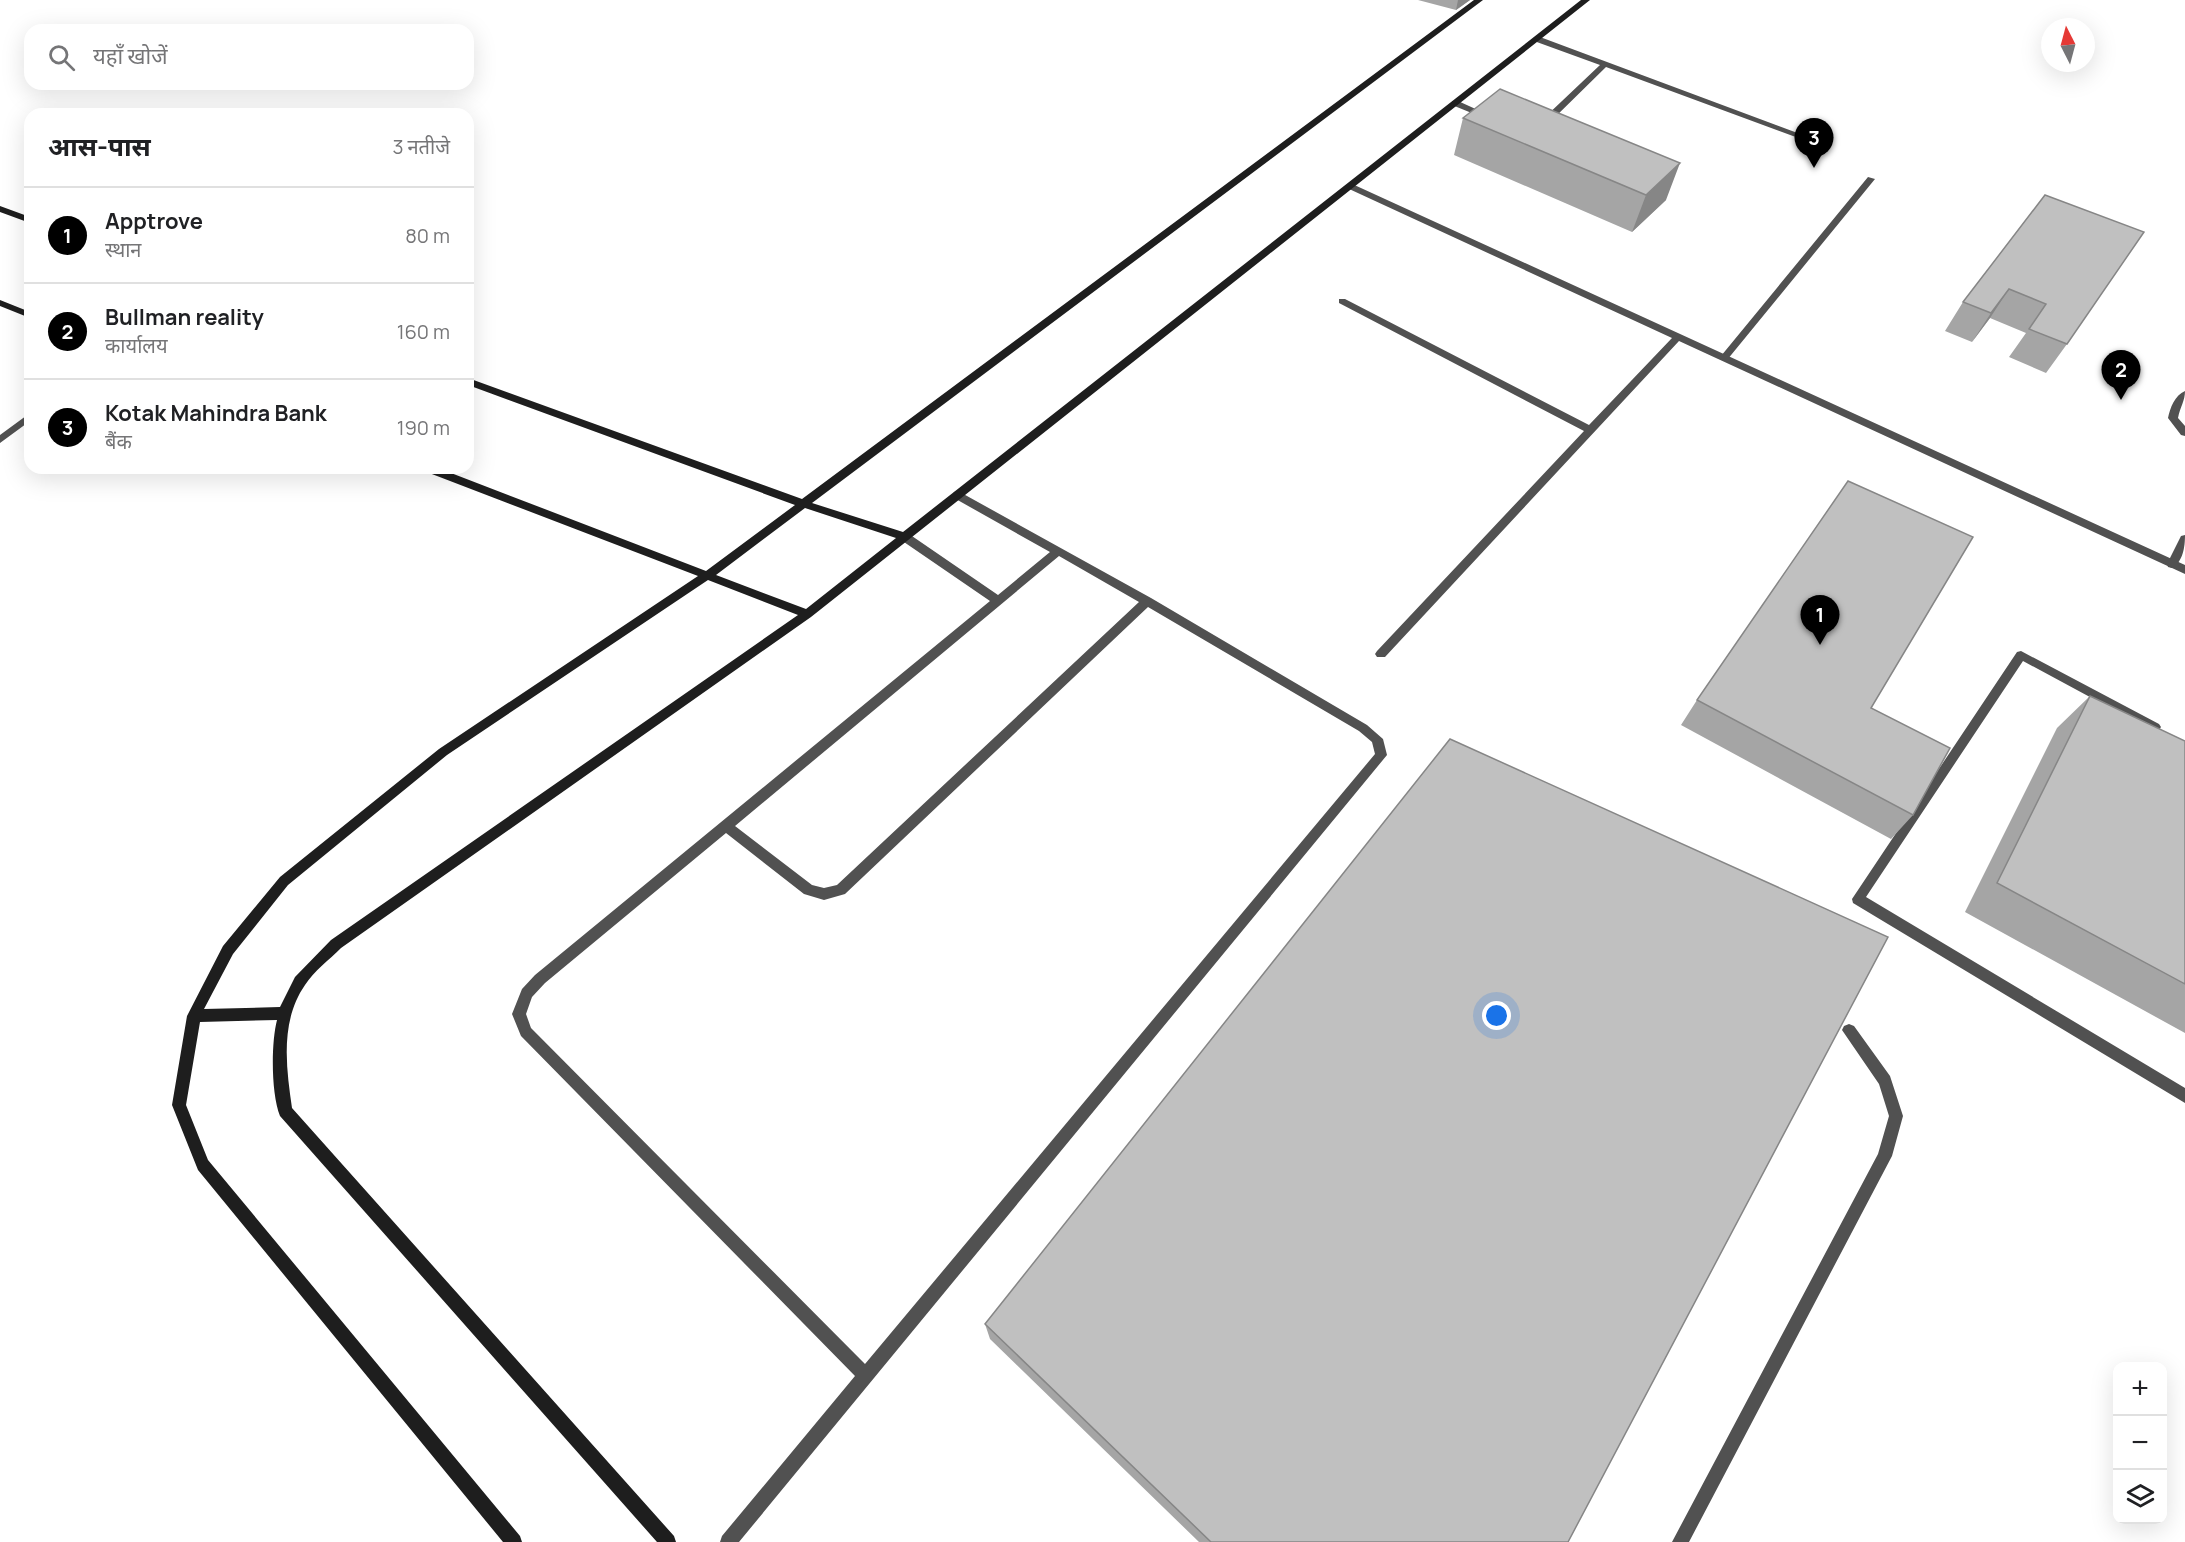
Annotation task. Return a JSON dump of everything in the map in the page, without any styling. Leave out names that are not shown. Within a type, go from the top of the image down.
[{"type":"street","points":[[514,1542],[202,1165],[179,1105],[194,1016],[228,950],[284,881],[443,752],[708,575],[1479,0]]},
{"type":"street","points":[[668,1542],[285,1111],[278,1064],[285,1012],[300,981],[336,944],[807,614],[1586,0]]},
{"type":"street","points":[[1537,39],[1815,141]]},
{"type":"street","points":[[1535,128],[1551,118],[1605,64]]},
{"type":"street","points":[[1455,104],[1498,120]]},
{"type":"street","points":[[1724,358],[1871,179]]},
{"type":"street","points":[[1350,186],[2185,570]]},
{"type":"street","points":[[0,209],[24,218]]},
{"type":"street","points":[[1342,301],[1590,430]]},
{"type":"street","points":[[0,303],[24,313]]},
{"type":"street","points":[[1381,654],[1678,337]]},
{"type":"street","points":[[474,383],[804,504],[905,537],[999,601]]},
{"type":"street","points":[[2185,394],[2175,408],[2173,418],[2185,433]]},
{"type":"street","points":[[0,440],[24,421]]},
{"type":"street","points":[[444,474],[807,614]]},
{"type":"street","points":[[728,1542],[1381,755],[1382,747],[1377,738],[1363,728],[1147,601],[957,495]]},
{"type":"street","points":[[2172,564],[2185,539]]},
{"type":"street","points":[[865,1375],[526,1032],[519,1014],[528,993],[540,979],[1058,551]]},
{"type":"street","points":[[726,826],[808,890],[824,894],[842,890],[1147,601]]},
{"type":"street","points":[[2164,733],[2021,655],[1858,899],[2185,1096]]},
{"type":"street","points":[[194,1016],[285,1012]]},
{"type":"street","points":[[1680,1542],[1885,1156],[1896,1116],[1885,1081],[1849,1030]]},
{"type":"building","points":[[1500,89],[1680,163],[1646,195],[1463,118]]},
{"type":"building","points":[[2045,195],[2144,232],[2067,344],[2029,329],[2046,304],[2009,289],[1991,313],[1963,302]]},
{"type":"building","points":[[1848,481],[1973,537],[1871,708],[1950,748],[1913,815],[1697,700]]},
{"type":"building","points":[[2090,696],[2185,741],[2185,984],[1997,883]]},
{"type":"building","points":[[1450,739],[1888,937],[1568,1542],[1211,1542],[985,1324]]},
{"type":"place","name":"Kotak Mahindra Bank","points":[[1814,168]]},
{"type":"place","name":"Bullman reality","points":[[2121,400]]},
{"type":"place","name":"Apptrove","points":[[1820,645]]}]
